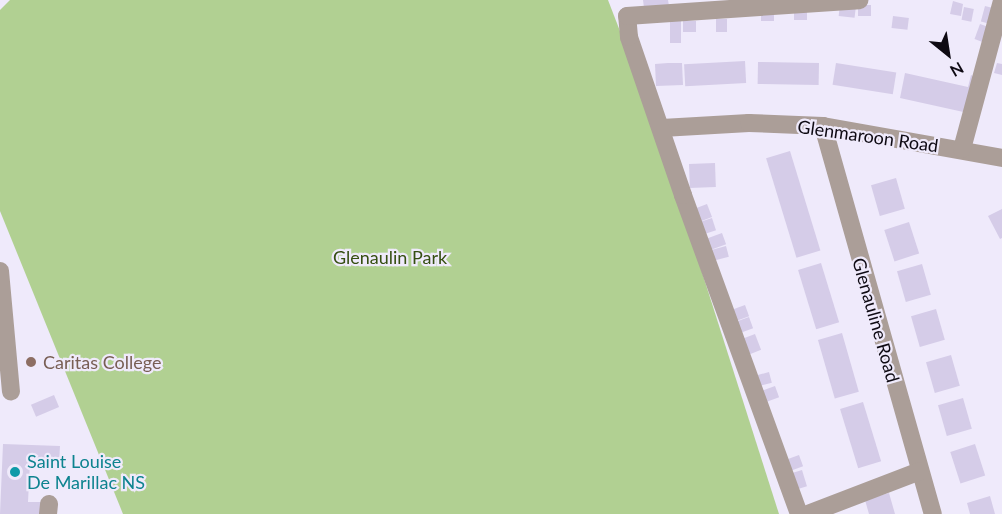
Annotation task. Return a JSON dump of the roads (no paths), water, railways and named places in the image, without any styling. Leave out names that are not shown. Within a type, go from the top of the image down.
[{"type":"street","points":[[799,514],[629,37],[627,16],[859,0]]},
{"type":"street","points":[[962,149],[1002,1]]},
{"type":"street","name":"Glenmaroon Road","points":[[662,128],[749,123],[823,126],[962,149],[1002,158]]},
{"type":"street","name":"Glenauline Road","points":[[823,126],[933,514]]},
{"type":"street","points":[[0,271],[10,391]]},
{"type":"street","points":[[808,514],[920,471]]},
{"type":"place","name":"Caritas College","points":[[31,362]]},
{"type":"place","name":"Saint Louise De Marillac NS","points":[[15,472]]},
{"type":"park label","name":"Glenaulin Park","points":[[390,257]]}]
